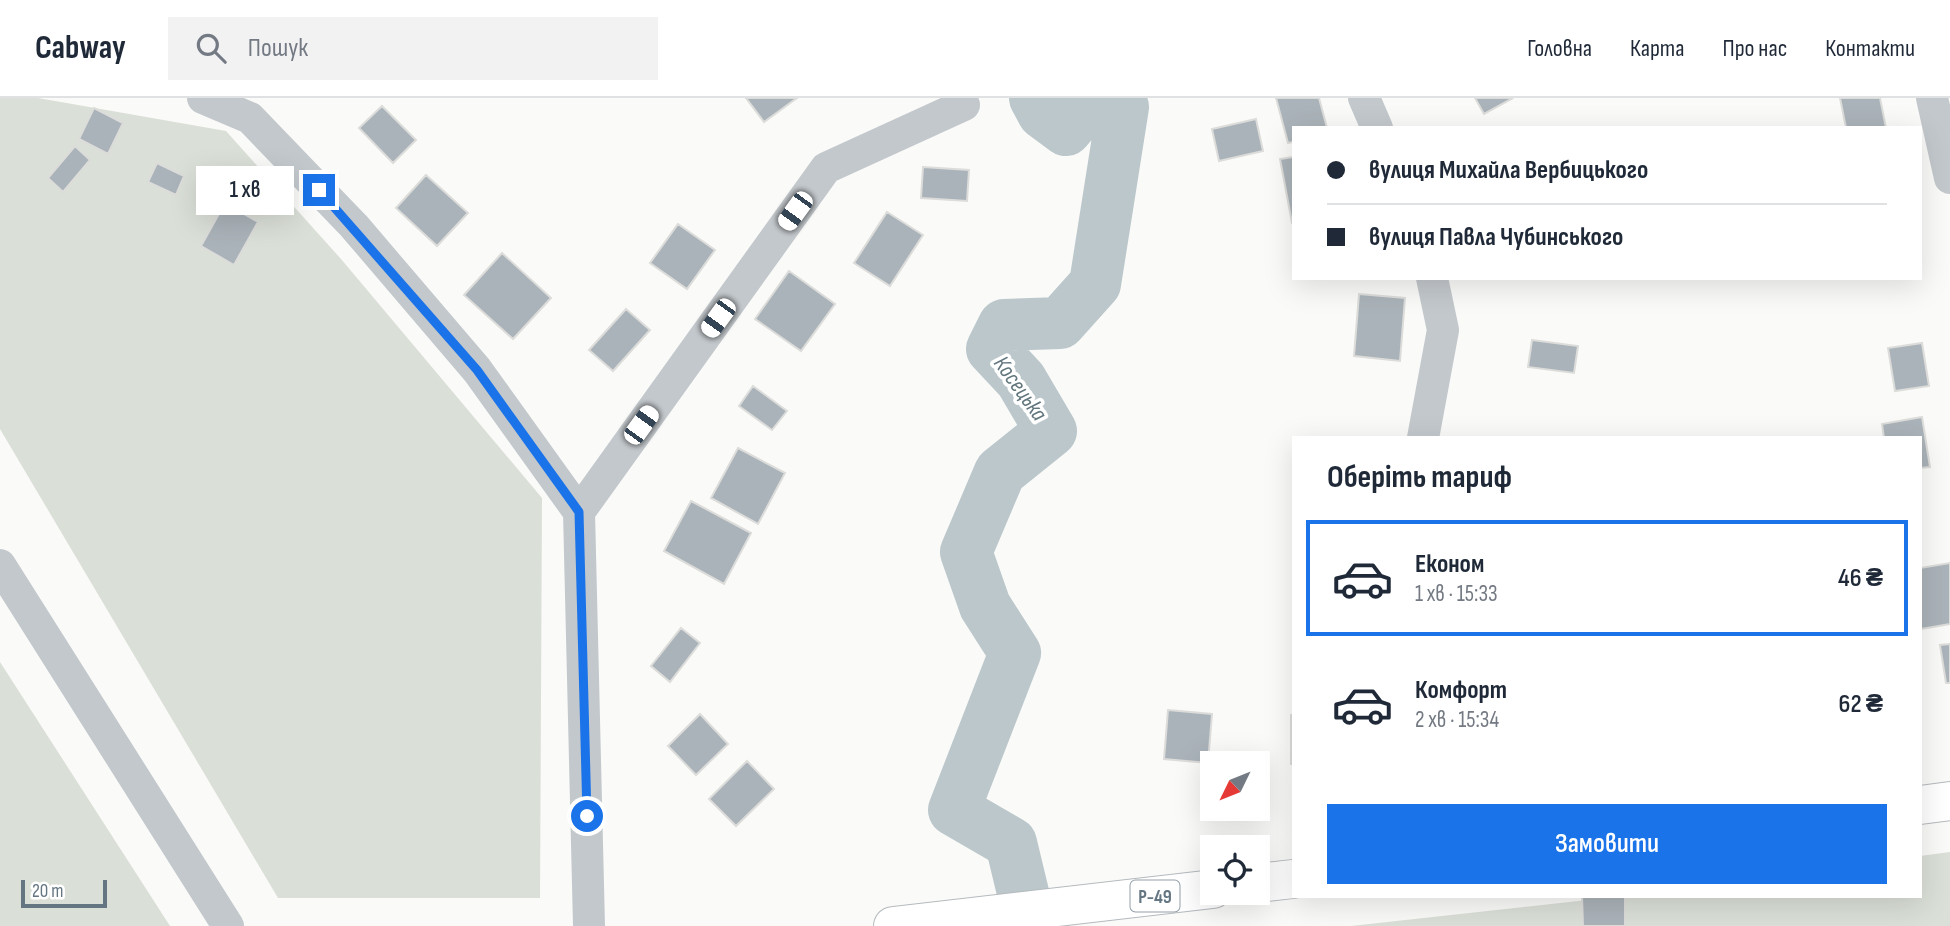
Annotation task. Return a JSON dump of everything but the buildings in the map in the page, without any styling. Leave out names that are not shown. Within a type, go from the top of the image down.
[{"type":"main road","points":[[1922,805],[1950,801]]},
{"type":"main road","points":[[1270,882],[1292,879]]},
{"type":"main road","name":"Р-49","points":[[894,926],[1200,890]]},
{"type":"street","points":[[203,98],[250,118],[354,226],[477,370],[579,512],[589,926]]},
{"type":"street","points":[[1364,98],[1376,126]]},
{"type":"street","points":[[1932,98],[1950,178]]},
{"type":"street","points":[[579,512],[826,167],[964,106]]},
{"type":"street","points":[[1423,436],[1443,330],[1432,280]]},
{"type":"street","points":[[0,565],[228,926]]},
{"type":"shaded area","points":[[0,98],[38,98],[226,131],[341,259],[542,498],[540,898],[278,898],[0,429]]},
{"type":"shaded area","points":[[0,662],[170,926],[0,926]]},
{"type":"shaded area","points":[[1030,851],[1034,874],[1004,888],[1013,854]]},
{"type":"shaded area","points":[[1950,852],[1950,926],[1351,926],[1606,898],[1922,898],[1922,856]]},
{"type":"waterway","name":"Косецька","points":[[1035,98],[1043,113],[1066,130],[1093,98]]},
{"type":"waterway","name":"Косецька","points":[[1031,926],[1011,843],[954,810],[1015,653],[985,606],[966,552],[1000,472],[1051,431],[1021,380],[992,349],[1004,325],[1060,323],[1095,284],[1123,107],[1101,98]]},
{"type":"route","points":[[319,190],[354,226],[477,370],[579,512],[587,816]]}]
